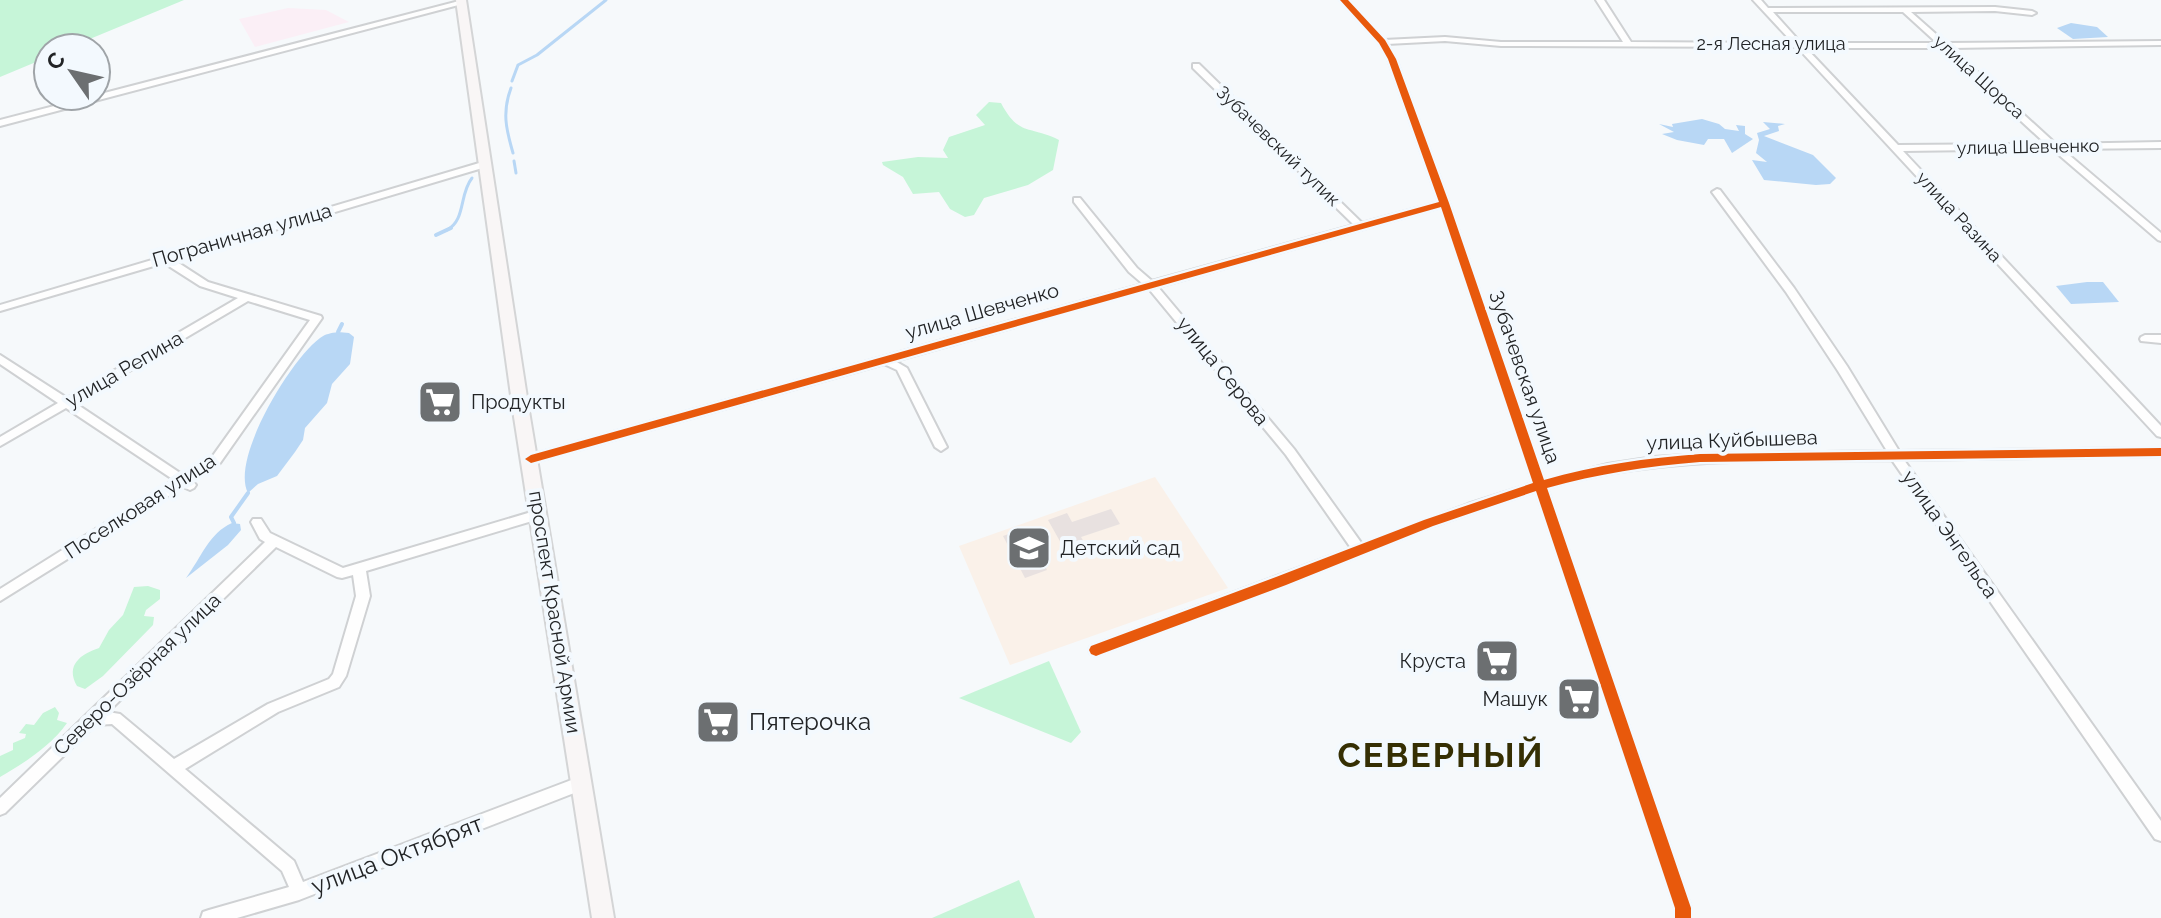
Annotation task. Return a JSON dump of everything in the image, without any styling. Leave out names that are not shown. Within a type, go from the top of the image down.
[{"type":"main road","name":"проспект Красной Армии","points":[[462,2],[538,515],[603,918]]},
{"type":"street","name":"Зубачевская улица","points":[[1344,0],[1382,42],[1392,59],[1541,487],[1683,908],[1683,918]]},
{"type":"street","points":[[1600,0],[1628,43]]},
{"type":"street","name":"улица Разина","points":[[1757,0],[2161,433]]},
{"type":"street","points":[[0,123],[462,2]]},
{"type":"street","points":[[1766,10],[1995,9],[2032,13]]},
{"type":"street","name":"улица Щорса","points":[[1906,11],[2055,147],[2161,238]]},
{"type":"street","name":"2-я Лесная улица","points":[[1382,42],[1421,38],[1501,44],[1945,46],[2161,43]]},
{"type":"street","name":"Зубачевский тупик","points":[[1196,66],[1360,226]]},
{"type":"street","points":[[2156,145],[2161,155]]},
{"type":"street","name":"улица Шевченко","points":[[1896,148],[2156,145]]},
{"type":"street","name":"Пограничная улица","points":[[0,308],[486,164]]},
{"type":"street","name":"улица Энгельса","points":[[1717,192],[1834,356],[1896,457],[2161,834]]},
{"type":"street","name":"улица Серова","points":[[1077,200],[1133,270],[1290,452],[1360,550]]},
{"type":"street","name":"улица Шевченко","points":[[531,459],[1444,203]]},
{"type":"street","points":[[164,258],[204,284],[248,296]]},
{"type":"street","name":"Поселковая улица","points":[[0,596],[188,483],[216,460],[317,318],[248,296]]},
{"type":"street","name":"улица Репина","points":[[0,442],[248,296]]},
{"type":"street","points":[[2145,339],[2161,339]]},
{"type":"street","points":[[0,359],[188,483]]},
{"type":"street","points":[[883,359],[901,368],[941,447]]},
{"type":"street","name":"улица Куйбышева","points":[[1096,650],[1454,514],[1618,466],[1659,459],[2161,452]]},
{"type":"street","points":[[257,522],[265,536],[342,573],[538,515]]},
{"type":"street","name":"Северо-Озёрная улица","points":[[0,808],[274,541]]},
{"type":"street","points":[[175,767],[273,708],[334,683],[361,608],[363,596],[359,568]]},
{"type":"street","points":[[74,727],[92,718],[115,718],[288,866],[299,892]]},
{"type":"street","name":"улица Октябрят","points":[[209,918],[299,892],[582,783]]},
{"type":"shaded area","points":[[288,8],[326,10],[349,22],[255,47],[239,19]]},
{"type":"shaded area","points":[[1155,477],[1228,588],[1010,665],[959,546]]},
{"type":"green space","points":[[0,0],[184,0],[107,32],[32,32],[32,64],[0,77]]},
{"type":"green space","points":[[989,102],[1001,103],[1019,126],[1059,140],[1053,170],[1028,185],[984,198],[974,215],[965,217],[950,209],[939,192],[913,194],[903,177],[883,165],[882,162],[918,157],[948,158],[943,150],[949,137],[985,125],[976,115]]},
{"type":"green space","points":[[148,586],[160,590],[160,599],[146,610],[144,616],[154,617],[153,625],[103,676],[85,689],[77,686],[73,672],[77,661],[99,648],[109,630],[123,615],[134,587]]},
{"type":"green space","points":[[1049,661],[1081,732],[1071,743],[959,698]]},
{"type":"green space","points":[[55,707],[59,713],[57,720],[67,723],[61,731],[36,753],[0,777],[0,756],[13,750],[13,743],[25,738],[26,734],[19,733],[26,724],[34,725],[43,713]]},
{"type":"green space","points":[[1019,880],[1035,918],[932,918]]},
{"type":"water","points":[[2071,23],[2097,27],[2108,37],[2073,39],[2057,28]]},
{"type":"water","points":[[1702,119],[1725,129],[1739,131],[1736,125],[1745,126],[1745,134],[1753,139],[1732,153],[1724,139],[1708,139],[1704,145],[1677,140],[1662,134],[1674,132],[1659,124],[1673,127],[1672,124]]},
{"type":"water","points":[[1763,122],[1785,124],[1778,126],[1779,131],[1764,136],[1813,155],[1836,178],[1830,184],[1816,185],[1764,180],[1752,160],[1767,162],[1756,153],[1757,133],[1770,129]]},
{"type":"water","points":[[2103,282],[2119,302],[2071,304],[2056,286]]},
{"type":"water","points":[[338,332],[354,337],[350,364],[332,384],[327,403],[305,428],[303,440],[277,476],[258,484],[248,493],[245,477],[248,457],[266,411],[308,349],[322,337]]},
{"type":"water","points":[[232,523],[240,524],[241,530],[228,545],[186,578],[211,540]]},
{"type":"building","points":[[1111,509],[1120,524],[1081,537],[1091,554],[1071,561],[1048,520],[1067,513],[1072,522]]},
{"type":"building","points":[[1026,528],[1047,570],[1025,578],[1003,536]]},
{"type":"waterway","points":[[512,81],[518,65],[537,55],[606,0]]},
{"type":"waterway","points":[[511,88],[506,120],[513,153]]},
{"type":"waterway","points":[[514,161],[516,173]]},
{"type":"waterway","points":[[448,230],[457,220],[472,178]]},
{"type":"waterway","points":[[436,235],[448,230]]},
{"type":"waterway","points":[[338,332],[342,324]]},
{"type":"waterway","points":[[234,523],[231,517],[248,493]]},
{"type":"cycle path","points":[[1344,0],[1382,42],[1392,59],[1444,203],[1683,908],[1683,918]]},
{"type":"cycle path","points":[[531,459],[1444,203]]},
{"type":"cycle path","points":[[1096,650],[1473,507],[1562,479],[1608,469],[1700,458],[2161,452]]},
{"type":"place","name":"Продукты","points":[[440,402]]},
{"type":"place","name":"Детский сад","points":[[1029,548]]},
{"type":"place","name":"Круста","points":[[1497,661]]},
{"type":"place","name":"Машук","points":[[1579,699]]},
{"type":"place","name":"Пятерочка","points":[[718,722]]},
{"type":"district","name":"СЕВЕРНЫЙ","points":[[1441,755]]}]
